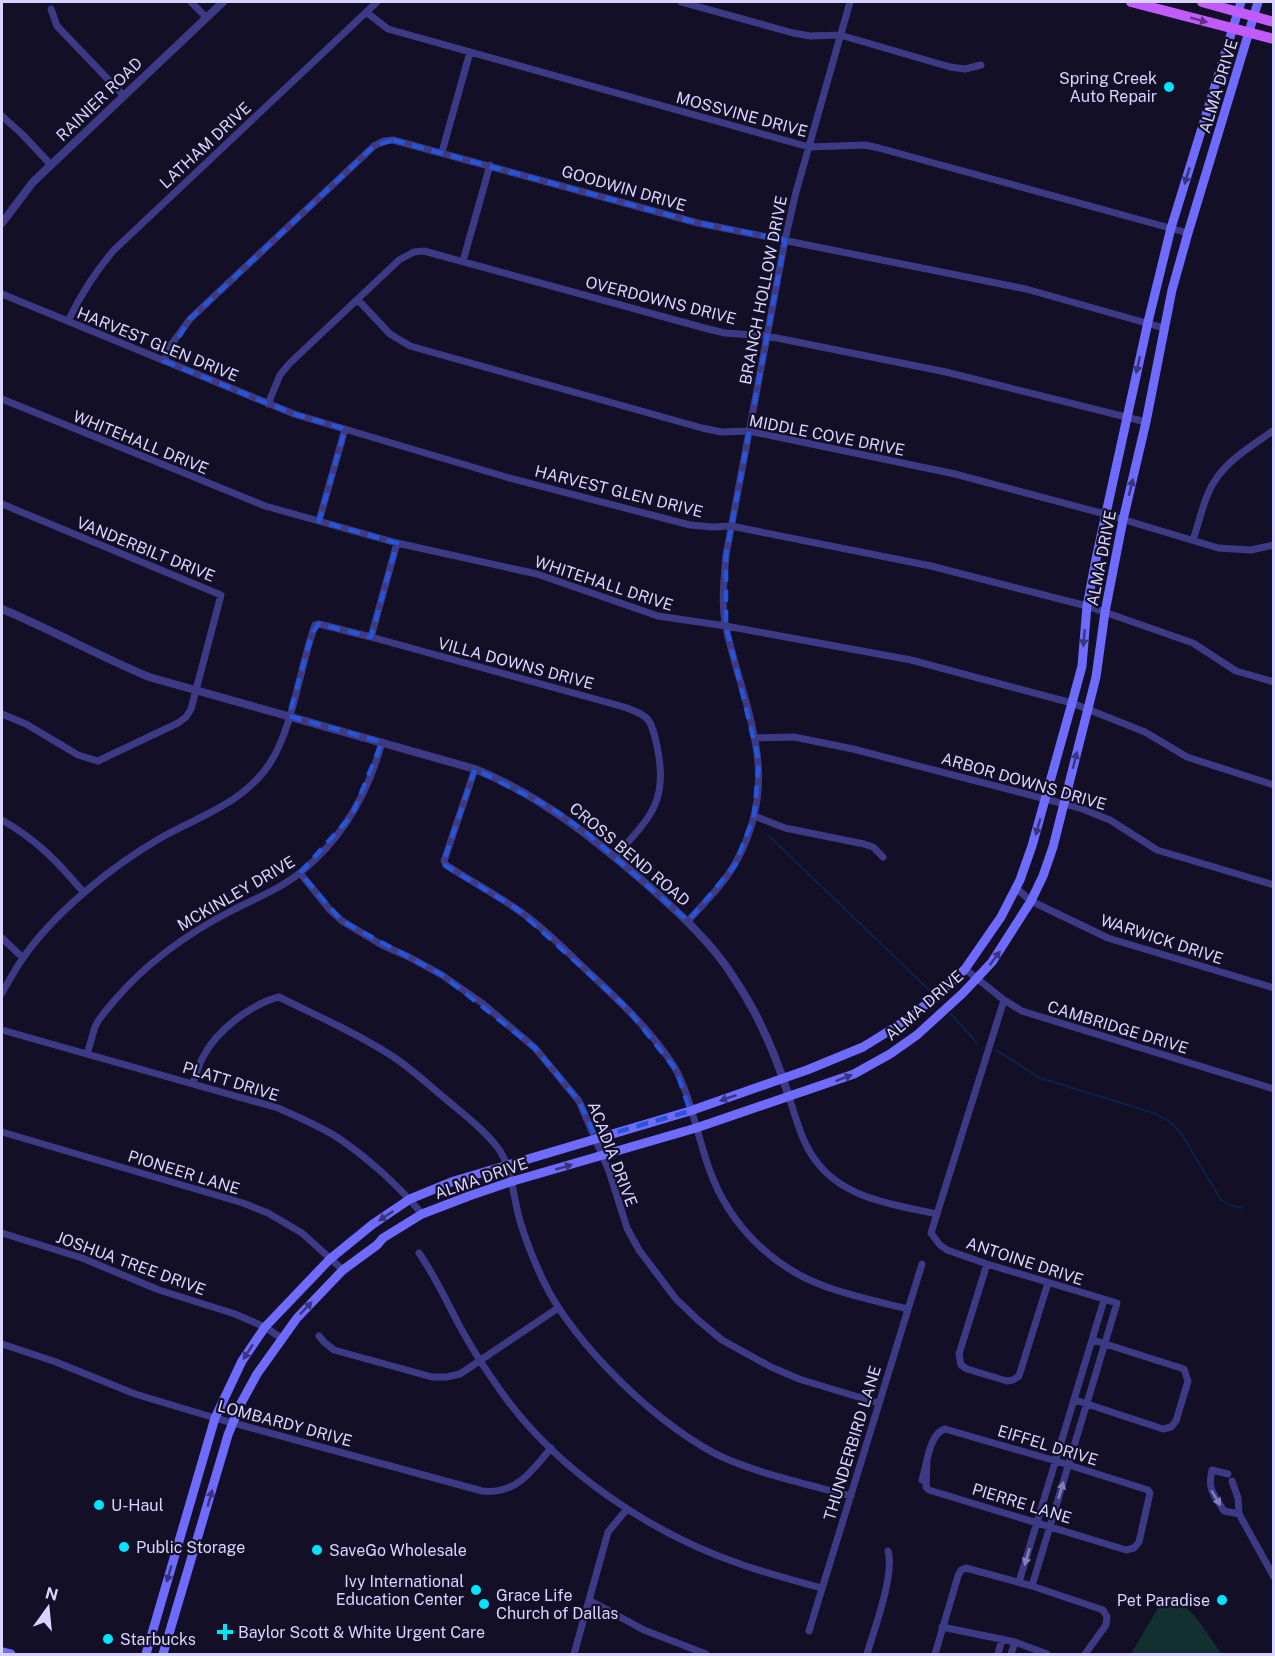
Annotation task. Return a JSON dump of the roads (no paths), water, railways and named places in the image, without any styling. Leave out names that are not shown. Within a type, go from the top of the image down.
[{"type":"main road","points":[[1131,2],[1274,39]]},
{"type":"main road","points":[[1202,2],[1239,6],[1254,16],[1274,22]]},
{"type":"main road","name":"ALMA DRIVE","points":[[163,1654],[232,1422],[257,1374],[281,1338],[343,1270],[383,1238],[422,1214],[510,1182],[696,1128],[854,1074],[890,1054],[929,1025],[976,979],[1005,944],[1043,876],[1064,804],[1096,677],[1105,612],[1164,328],[1188,232],[1258,2]]},
{"type":"main road","name":"ALMA DRIVE","points":[[146,1654],[215,1418],[242,1361],[265,1327],[330,1258],[373,1224],[410,1199],[454,1181],[690,1111],[836,1059],[885,1034],[910,1018],[965,969],[1001,917],[1016,888],[1032,846],[1082,666],[1087,606],[1148,322],[1171,228],[1239,6]]},
{"type":"main road","points":[[1205,117],[1223,122]]},
{"type":"main road","points":[[176,1552],[193,1557]]},
{"type":"main road","points":[[2,1652],[11,1654]]},
{"type":"street","points":[[191,2],[206,17]]},
{"type":"street","name":"RAINIER ROAD","points":[[2,223],[33,182],[223,2]]},
{"type":"street","name":"LATHAM DRIVE","points":[[68,321],[96,270],[114,249],[376,2]]},
{"type":"street","points":[[681,2],[793,33],[810,36],[840,35],[950,67],[965,69],[981,65]]},
{"type":"street","name":"BRANCH HOLLOW DRIVE","points":[[688,921],[722,883],[735,864],[746,843],[754,816],[759,762],[756,738],[726,626],[724,591],[728,538],[785,240],[850,2]]},
{"type":"street","points":[[51,9],[57,26],[124,96]]},
{"type":"street","name":"MOSSVINE DRIVE","points":[[366,12],[388,29],[809,147],[865,145],[879,148],[1188,232]]},
{"type":"street","points":[[442,152],[470,52]]},
{"type":"street","points":[[2,116],[51,165]]},
{"type":"street","name":"GOODWIN DRIVE","points":[[164,361],[171,345],[190,319],[374,146],[384,141],[398,140],[698,223],[1026,289],[1164,328]]},
{"type":"street","points":[[463,261],[490,165]]},
{"type":"street","name":"OVERDOWNS DRIVE","points":[[268,404],[280,375],[289,364],[399,260],[414,252],[424,251],[708,329],[725,333],[767,336],[946,372],[1146,422]]},
{"type":"street","name":"HARVEST GLEN DRIVE","points":[[2,294],[268,404],[345,429],[506,477],[690,525],[731,526],[931,566],[1087,606],[1193,643],[1236,671],[1274,682]]},
{"type":"street","name":"MIDDLE COVE DRIVE","points":[[358,300],[390,334],[410,346],[702,429],[721,432],[749,431],[955,474],[1105,514],[1218,548],[1251,550],[1274,545]]},
{"type":"street","name":"WHITEHALL DRIVE","points":[[2,399],[244,499],[397,543],[537,574],[658,616],[911,660],[1072,703],[1145,732],[1188,757],[1274,785]]},
{"type":"street","points":[[319,521],[345,429]]},
{"type":"street","points":[[1193,540],[1209,492],[1217,477],[1228,465],[1274,430]]},
{"type":"street","name":"VANDERBILT DRIVE","points":[[2,504],[221,595],[196,691]]},
{"type":"street","points":[[370,636],[397,543]]},
{"type":"street","name":"CROSS BEND ROAD","points":[[2,609],[149,677],[475,769],[498,778],[551,808],[588,834],[688,921],[734,976],[770,1041],[807,1146],[816,1161],[839,1184],[866,1197],[936,1214]]},
{"type":"street","name":"VILLA DOWNS DRIVE","points":[[289,716],[315,625],[319,624],[624,706],[643,714],[652,724],[661,766],[660,790],[656,805],[648,819],[615,857]]},
{"type":"street","points":[[2,714],[26,724],[78,755],[98,761],[178,723],[191,709],[196,691]]},
{"type":"street","points":[[2,993],[23,958],[84,893],[119,865],[158,839],[230,804],[244,793],[271,762],[281,742],[289,716]]},
{"type":"street","name":"ARBOR DOWNS DRIVE","points":[[756,738],[794,737],[853,749],[1046,798],[1110,820],[1157,850],[1274,885]]},
{"type":"street","name":"MCKINLEY DRIVE","points":[[87,1054],[95,1027],[101,1017],[148,966],[204,925],[267,894],[300,873],[320,855],[352,815],[366,791],[382,742]]},
{"type":"street","points":[[475,769],[444,861],[446,866],[517,909],[557,942],[645,1028],[676,1070],[710,1173],[720,1196],[747,1234],[764,1250],[800,1276],[826,1287],[908,1309]]},
{"type":"street","points":[[754,816],[786,828],[864,844],[873,847],[883,857]]},
{"type":"street","points":[[2,820],[43,848],[84,893]]},
{"type":"street","name":"ACADIA DRIVE","points":[[300,873],[342,921],[382,945],[442,975],[482,1003],[535,1048],[579,1101],[603,1156],[627,1228],[639,1250],[676,1299],[698,1320],[722,1340],[771,1368],[878,1403]]},
{"type":"street","name":"WARWICK DRIVE","points":[[1016,888],[1031,901],[1108,938],[1274,988]]},
{"type":"street","points":[[2,938],[23,958]]},
{"type":"street","name":"CAMBRIDGE DRIVE","points":[[965,969],[1004,1000],[1022,1011],[1274,1089]]},
{"type":"street","points":[[193,1083],[204,1056],[213,1042],[238,1016],[268,1000],[279,997],[391,1055],[489,1137],[508,1164],[510,1182],[530,1251],[543,1281],[558,1308],[614,1375],[663,1419],[727,1459],[851,1496]]},
{"type":"street","points":[[936,1214],[1004,1000]]},
{"type":"street","name":"PLATT DRIVE","points":[[2,1030],[278,1108],[332,1134],[356,1151],[410,1199],[422,1214]]},
{"type":"street","name":"PIONEER LANE","points":[[2,1132],[243,1203],[268,1213],[302,1233],[343,1270]]},
{"type":"street","name":"ANTOINE DRIVE","points":[[936,1214],[931,1233],[947,1250],[1117,1303],[1111,1324]]},
{"type":"street","name":"JOSHUA TREE DRIVE","points":[[2,1233],[82,1258],[159,1290],[236,1314],[265,1327],[281,1338]]},
{"type":"street","points":[[419,1254],[444,1294],[459,1326],[517,1413],[579,1473],[627,1509],[696,1546],[743,1565],[822,1588]]},
{"type":"street","name":"THUNDERBIRD LANE","points":[[809,1631],[922,1264]]},
{"type":"street","points":[[987,1264],[959,1360],[967,1369],[1007,1381],[1019,1376],[1048,1283]]},
{"type":"street","points":[[1019,1582],[1104,1300]]},
{"type":"street","points":[[320,1336],[334,1350],[432,1377],[446,1377],[460,1374],[558,1308]]},
{"type":"street","points":[[1032,1586],[1111,1324],[1099,1320]]},
{"type":"street","points":[[1075,1400],[1163,1429],[1171,1427],[1176,1421],[1188,1380],[1180,1368],[1093,1340]]},
{"type":"street","name":"LOMBARDY DRIVE","points":[[2,1344],[56,1362],[135,1394],[215,1418],[492,1492],[515,1486],[526,1478],[551,1448]]},
{"type":"street","points":[[1083,1373],[1096,1377]]},
{"type":"street","name":"EIFFEL DRIVE","points":[[927,1462],[935,1436],[940,1430],[949,1430],[1069,1464],[1148,1490],[1150,1493],[1148,1503],[1138,1542],[1134,1548]]},
{"type":"street","points":[[1063,1438],[1076,1442]]},
{"type":"street","name":"PIERRE LANE","points":[[927,1462],[926,1487],[929,1490],[1126,1550],[1134,1548]]},
{"type":"street","points":[[1239,1514],[1224,1510],[1212,1495],[1209,1481],[1212,1470],[1230,1478],[1238,1498],[1239,1514],[1273,1575]]},
{"type":"street","points":[[574,1654],[608,1532],[627,1509]]},
{"type":"street","points":[[867,1654],[887,1579],[890,1558],[888,1551]]},
{"type":"street","points":[[935,1654],[961,1570],[971,1568],[1103,1610],[1107,1617],[1106,1625],[1085,1654]]},
{"type":"street","points":[[589,1600],[689,1652],[706,1654]]},
{"type":"street","points":[[942,1627],[1015,1642],[1047,1654]]},
{"type":"street","points":[[998,1654],[1002,1640]]},
{"type":"street","points":[[1011,1654],[1015,1642]]},
{"type":"waterway","points":[[769,836],[928,989]]},
{"type":"waterway","points":[[951,1014],[978,1044]]},
{"type":"waterway","points":[[996,1050],[1040,1078],[1154,1113],[1170,1122],[1181,1133],[1221,1200],[1229,1205],[1243,1208]]},
{"type":"place","name":"Spring Creek Auto Repair","points":[[1169,87]]},
{"type":"place","name":"U-Haul","points":[[99,1505]]},
{"type":"place","name":"Public Storage","points":[[124,1547]]},
{"type":"place","name":"SaveGo Wholesale","points":[[317,1550]]},
{"type":"place","name":"Ivy International Education Center","points":[[476,1590]]},
{"type":"place","name":"Pet Paradise","points":[[1222,1600]]},
{"type":"place","name":"Grace Life Church of Dallas","points":[[484,1604]]},
{"type":"place","name":"Baylor Scott & White Urgent Care","points":[[225,1632]]},
{"type":"place","name":"Starbucks","points":[[108,1639]]}]
